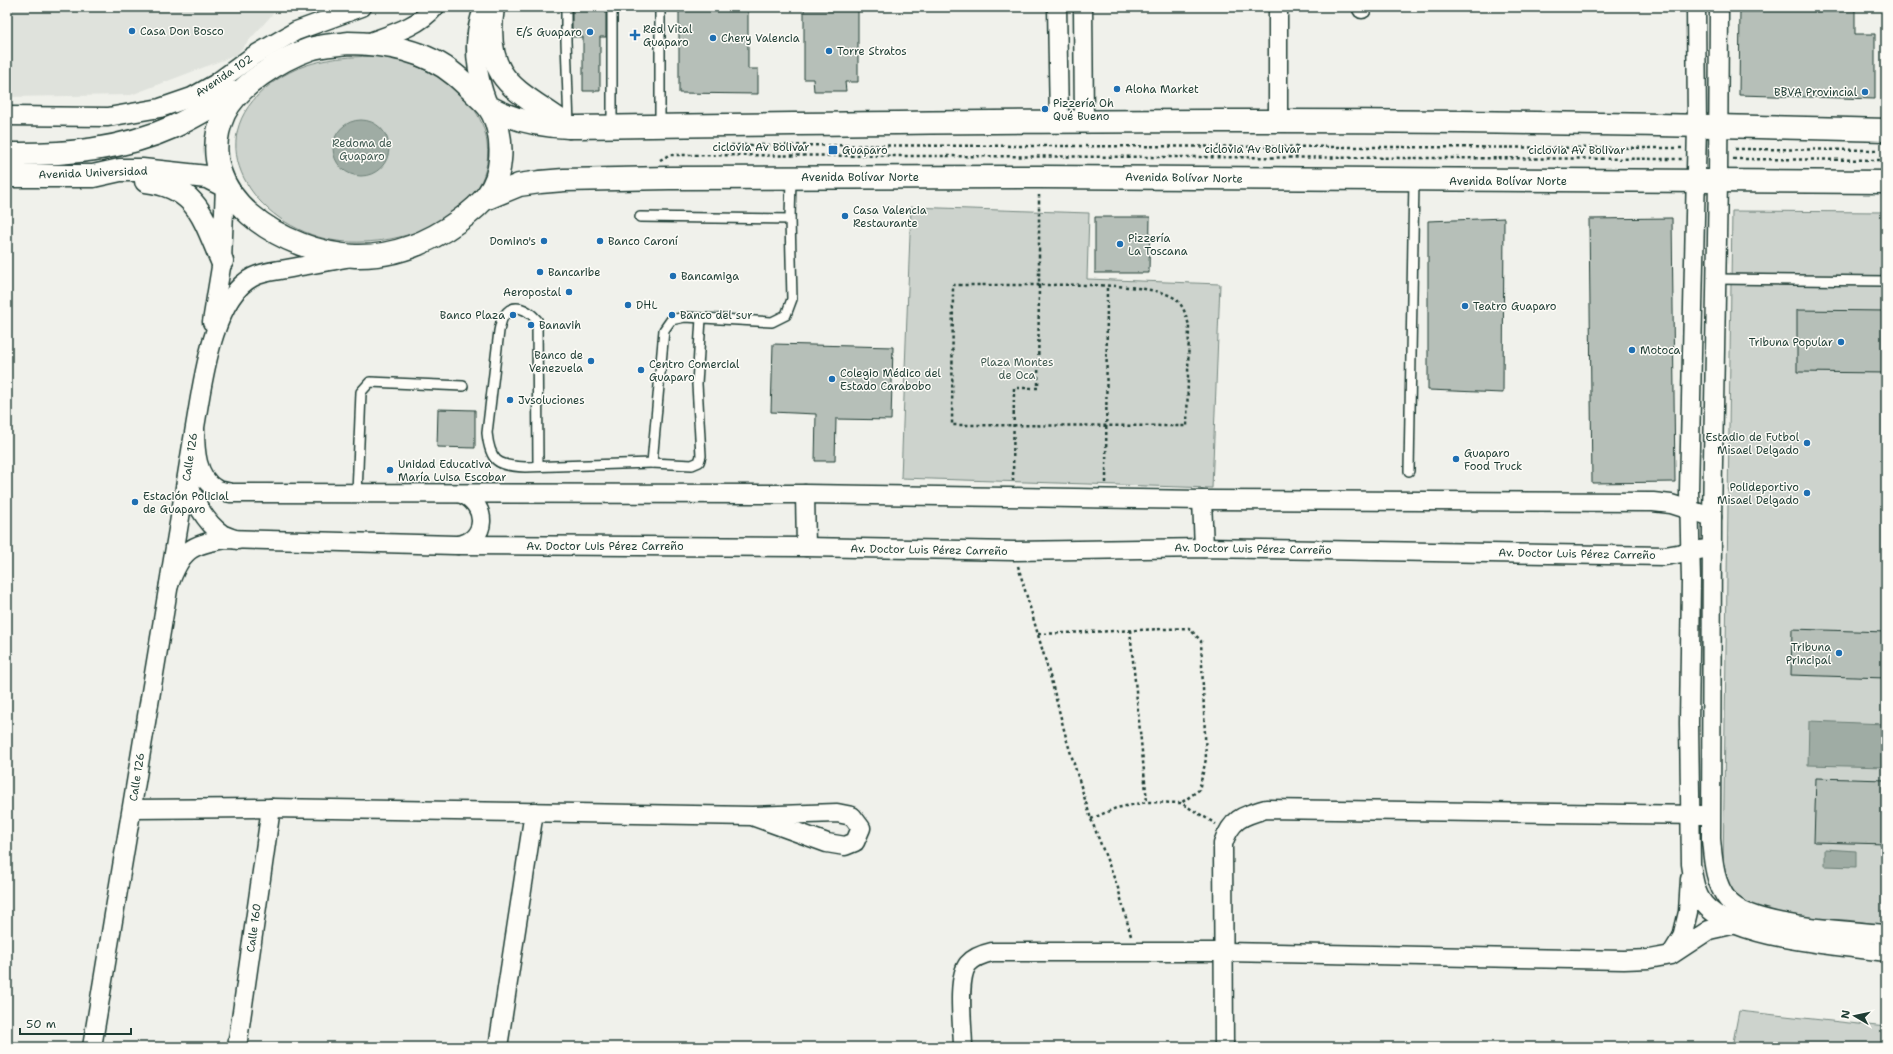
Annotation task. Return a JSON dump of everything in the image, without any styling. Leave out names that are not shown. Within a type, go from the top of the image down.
[{"type":"main road","points":[[493,7],[491,42],[502,76],[514,89],[569,127]]},
{"type":"main road","points":[[489,108],[498,132],[501,150],[500,168],[496,180],[485,199],[445,231],[421,243],[395,252],[356,256],[330,253],[304,246],[286,238],[253,216],[234,199],[226,186],[217,159],[217,140],[220,125],[230,104],[250,85],[262,75],[290,58],[311,49],[348,43],[367,43],[409,52],[430,60],[456,75],[489,108],[509,117],[530,123],[569,127],[1278,120],[1697,125],[1886,130]]},
{"type":"main road","name":"Avenida Universidad","points":[[7,154],[61,153],[101,148],[138,139],[173,127],[250,85]]},
{"type":"main road","name":"Avenida Universidad","points":[[7,176],[93,176],[120,170],[161,172],[208,177],[226,186]]},
{"type":"main road","points":[[93,176],[157,182],[181,193],[191,200],[200,212],[222,261]]},
{"type":"main road","name":"Avenida Bolívar Norte","points":[[485,199],[520,185],[564,180],[791,177],[1886,182]]},
{"type":"street","name":"Avenida 102","points":[[7,116],[108,116],[160,108],[192,97],[215,84],[253,56],[296,31],[362,7]]},
{"type":"street","points":[[367,43],[405,29],[421,19],[435,7]]},
{"type":"street","points":[[484,7],[477,33],[475,56],[480,84],[489,108]]},
{"type":"street","points":[[1057,7],[1059,121]]},
{"type":"street","points":[[1083,7],[1084,122]]},
{"type":"street","points":[[1278,7],[1278,120]]},
{"type":"street","points":[[1671,955],[1682,937],[1688,912],[1691,864],[1689,723],[1690,483],[1697,125],[1696,7]]},
{"type":"street","points":[[1719,7],[1718,182],[1711,548],[1711,839],[1714,869],[1728,900],[1737,907],[1758,918],[1829,929],[1886,934]]},
{"type":"street","points":[[205,367],[222,261],[226,186]]},
{"type":"street","name":"Calle 126","points":[[92,1047],[205,367],[226,307],[240,286],[253,277],[270,272],[356,256]]},
{"type":"street","points":[[195,430],[195,454],[202,472],[207,480],[216,489],[231,493],[805,494],[1202,500],[1653,502],[1671,504],[1691,509],[1712,517]]},
{"type":"street","points":[[189,470],[189,484],[197,503],[206,518],[223,534],[237,540]]},
{"type":"street","points":[[455,545],[471,540],[477,534],[480,527],[481,518],[478,507],[470,497],[462,494]]},
{"type":"street","points":[[805,494],[806,547]]},
{"type":"street","points":[[1202,500],[1204,548]]},
{"type":"street","name":"Av. Doctor Luis Pérez Carreño","points":[[169,586],[176,565],[192,548],[206,542],[237,540],[455,545],[806,547],[1014,551],[1204,548],[1666,556],[1690,553],[1711,548]]},
{"type":"street","points":[[132,809],[270,808],[752,816],[837,813],[852,816],[861,828],[855,842],[845,846],[827,843],[752,816]]},
{"type":"street","name":"Calle 160","points":[[237,1047],[270,808]]},
{"type":"street","points":[[1224,1047],[1225,952],[1223,844],[1227,831],[1235,821],[1247,814],[1266,809],[1711,815]]},
{"type":"street","points":[[498,1047],[534,812]]},
{"type":"street","points":[[1691,864],[1700,898],[1704,904],[1719,918],[1768,935],[1886,952]]},
{"type":"street","points":[[963,1047],[962,980],[968,965],[978,956],[992,952],[1225,952],[1624,960],[1649,959],[1671,955],[1709,930],[1758,918]]},
{"type":"lane","points":[[566,7],[569,127]]},
{"type":"lane","points":[[612,7],[612,126]]},
{"type":"lane","points":[[660,7],[660,126]]},
{"type":"lane","points":[[652,463],[664,330],[671,320],[685,317],[772,322],[786,315],[792,299],[790,219],[791,177]]},
{"type":"lane","points":[[1410,471],[1414,180]]},
{"type":"lane","points":[[640,217],[790,219]]},
{"type":"lane","points":[[1716,278],[1886,281]]},
{"type":"lane","points":[[538,466],[537,320],[530,311],[522,308],[511,309],[504,316],[499,331],[488,433],[489,449],[494,459],[508,466],[538,466],[652,463],[692,465],[699,462],[701,456],[697,384],[701,318]]},
{"type":"lane","points":[[357,494],[361,392],[365,386],[370,382],[463,386]]},
{"type":"path","name":"ciclovia Av Bolivar","points":[[730,145],[1688,148]]},
{"type":"path","points":[[1728,149],[1878,150]]},
{"type":"path","name":"ciclovia Av Bolivar","points":[[657,162],[669,155],[814,154],[1688,159]]},
{"type":"path","points":[[1727,159],[1886,160]]},
{"type":"path","points":[[1013,497],[1014,388],[1038,388],[1039,177]]},
{"type":"path","points":[[953,285],[1039,285],[1107,286],[1167,294],[1177,300],[1185,310],[1189,325],[1187,426],[952,425],[953,285]]},
{"type":"path","points":[[1106,498],[1107,286]]},
{"type":"path","points":[[1014,551],[1067,742],[1091,819],[1118,888],[1136,952]]},
{"type":"path","points":[[1038,634],[1190,628],[1201,641],[1206,759],[1199,790],[1181,803]]},
{"type":"path","points":[[1130,630],[1147,802]]},
{"type":"path","points":[[1091,819],[1116,808],[1147,802],[1181,803],[1227,831]]},
{"type":"shaded area","name":"Casa Don Bosco","points":[[7,7],[279,7],[236,55],[131,95],[7,97]]},
{"type":"shaded area","points":[[355,120],[367,120],[377,124],[385,132],[389,142],[389,154],[385,164],[377,172],[367,176],[355,176],[345,172],[337,164],[333,154],[333,142],[337,132],[345,124]]},
{"type":"shaded area","points":[[1809,721],[1886,724],[1886,767],[1808,765]]},
{"type":"shaded area","points":[[1825,849],[1856,851],[1856,867],[1825,866]]},
{"type":"green space","name":"Redoma de Guaparo","points":[[375,56],[406,63],[433,74],[465,98],[480,118],[483,126],[487,143],[485,170],[474,193],[456,211],[433,226],[406,235],[378,241],[351,242],[326,239],[298,229],[274,214],[254,194],[241,172],[236,148],[239,124],[253,101],[278,79],[289,72],[325,60]]},
{"type":"green space","name":"Plaza Montes de Oca","points":[[911,207],[1089,213],[1087,279],[1220,284],[1212,488],[901,478]]},
{"type":"green space","name":"Polideportivo Misael Delgado","points":[[1732,211],[1886,212],[1886,925],[1846,920],[1757,916],[1732,894],[1723,871]]},
{"type":"green space","points":[[1739,1011],[1886,1027],[1886,1047],[1732,1047]]},
{"type":"building","points":[[572,7],[606,7],[606,37],[600,37],[600,91],[583,91],[583,37],[572,37]]},
{"type":"building","name":"Chery Valencia","points":[[679,7],[748,7],[748,69],[758,69],[758,94],[679,93]]},
{"type":"building","points":[[804,7],[858,7],[858,82],[845,82],[846,91],[814,91],[813,79],[804,79]]},
{"type":"building","points":[[1740,7],[1855,7],[1855,34],[1875,34],[1875,99],[1739,95]]},
{"type":"building","points":[[1095,217],[1150,217],[1149,273],[1095,273]]},
{"type":"building","name":"Teatro Guaparo","points":[[1504,218],[1503,393],[1428,390],[1428,221]]},
{"type":"building","name":"Motoca","points":[[1672,218],[1675,482],[1592,483],[1589,219]]},
{"type":"building","name":"Tribuna Popular","points":[[1797,310],[1886,311],[1886,373],[1797,372]]},
{"type":"building","name":"Colegio Médico del Estado Carabobo","points":[[773,344],[893,347],[891,420],[836,419],[835,461],[815,461],[816,414],[771,412]]},
{"type":"building","points":[[438,409],[475,410],[475,448],[437,447]]},
{"type":"building","name":"Tribuna Principal","points":[[1792,629],[1886,632],[1886,678],[1791,675]]},
{"type":"building","points":[[1816,778],[1886,780],[1886,844],[1814,842]]},
{"type":"place","name":"Casa Don Bosco","points":[[132,31]]},
{"type":"place","name":"E/S Guaparo","points":[[590,32]]},
{"type":"place","name":"Red Vital Guaparo","points":[[635,35]]},
{"type":"place","name":"Chery Valencia","points":[[713,38]]},
{"type":"place","name":"Torre Stratos","points":[[829,51]]},
{"type":"place","name":"Aloha Market","points":[[1117,89]]},
{"type":"place","name":"BBVA Provincial","points":[[1865,92]]},
{"type":"place","name":"Pizzería Oh Qué Bueno","points":[[1045,109]]},
{"type":"place","name":"Guaparo","points":[[833,150]]},
{"type":"place","name":"Casa Valencia Restaurante","points":[[845,216]]},
{"type":"place","name":"Domino's","points":[[544,241]]},
{"type":"place","name":"Banco Caroní","points":[[600,241]]},
{"type":"place","name":"Pizzería La Toscana","points":[[1120,244]]},
{"type":"place","name":"Bancaribe","points":[[540,272]]},
{"type":"place","name":"Bancamiga","points":[[673,276]]},
{"type":"place","name":"Aeropostal","points":[[569,292]]},
{"type":"place","name":"DHL","points":[[628,305]]},
{"type":"place","name":"Teatro Guaparo","points":[[1465,306]]},
{"type":"place","name":"Banco Plaza","points":[[513,315]]},
{"type":"place","name":"Banco del sur","points":[[672,315]]},
{"type":"place","name":"Banavih","points":[[531,325]]},
{"type":"place","name":"Tribuna Popular","points":[[1841,342]]},
{"type":"place","name":"Motoca","points":[[1632,350]]},
{"type":"place","name":"Banco de Venezuela","points":[[591,361]]},
{"type":"place","name":"Centro Comercial Guaparo","points":[[641,370]]},
{"type":"place","name":"Colegio Médico del Estado Carabobo","points":[[832,379]]},
{"type":"place","name":"Jvsoluciones","points":[[510,400]]},
{"type":"place","name":"Estadio de Futbol Misael Delgado","points":[[1807,443]]},
{"type":"place","name":"Guaparo Food Truck","points":[[1456,459]]},
{"type":"place","name":"Unidad Educativa María Luisa Escobar","points":[[390,470]]},
{"type":"place","name":"Polideportivo Misael Delgado","points":[[1807,493]]},
{"type":"place","name":"Estación Policial de Guaparo","points":[[135,502]]},
{"type":"place","name":"Tribuna Principal","points":[[1839,653]]}]
